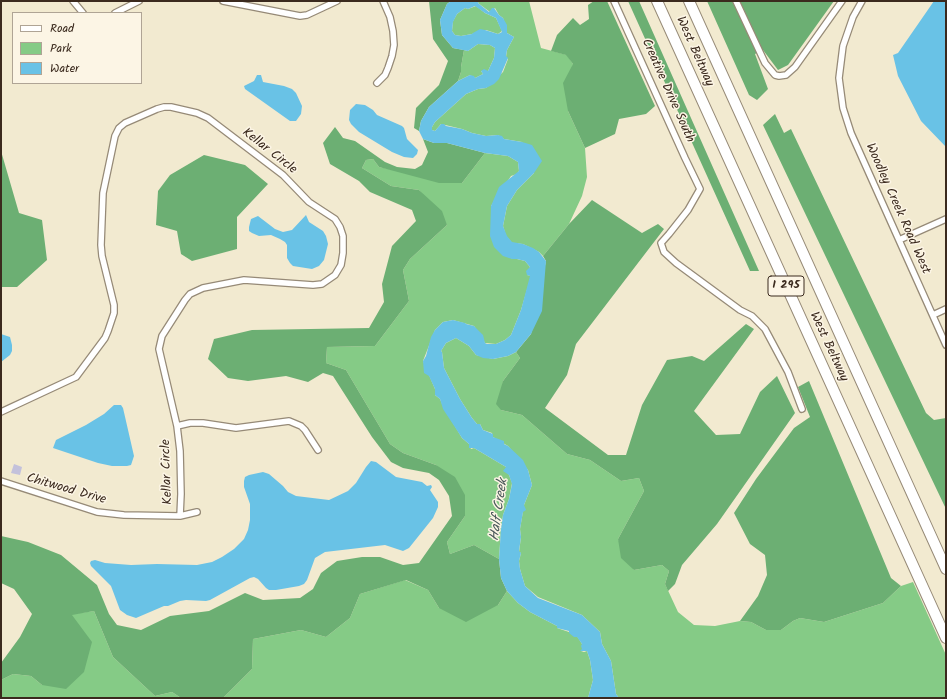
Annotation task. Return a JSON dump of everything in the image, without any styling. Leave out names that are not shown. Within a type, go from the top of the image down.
[{"type":"highway","name":"West Beltway","points":[[657,1],[946,638]]},
{"type":"highway","name":"West Beltway","points":[[689,1],[945,567]]},
{"type":"street","points":[[73,1],[81,12]]},
{"type":"street","points":[[117,12],[139,1]]},
{"type":"street","points":[[222,1],[300,16],[307,15],[336,1]]},
{"type":"street","points":[[377,83],[385,75],[392,56],[394,45],[390,17],[383,1]]},
{"type":"street","name":"Creative Drive South","points":[[614,1],[684,158],[700,189],[688,210],[661,243],[664,252],[682,268],[740,310],[752,316],[765,329],[788,372],[802,409]]},
{"type":"street","points":[[736,1],[765,63],[775,75],[779,76],[786,75],[795,66],[842,1]]},
{"type":"street","name":"Woodley Creek Road West","points":[[862,1],[853,17],[843,46],[839,78],[840,95],[846,120],[946,345]]},
{"type":"street","name":"Kellar Circle","points":[[1,412],[76,377],[105,338],[114,313],[114,305],[102,256],[103,193],[115,136],[119,128],[125,123],[157,109],[171,107],[197,113],[208,118],[283,175],[308,202],[335,219],[343,236],[341,265],[335,275],[322,284],[313,285],[244,280],[203,288],[190,294],[185,300],[162,336],[159,349],[177,426],[181,470],[180,516]]},
{"type":"street","points":[[899,240],[946,219]]},
{"type":"street","points":[[933,315],[946,309]]},
{"type":"street","points":[[177,426],[190,423],[203,423],[236,428],[289,421],[301,426],[318,450]]},
{"type":"street","name":"Chitwood Drive","points":[[1,481],[97,512],[124,515],[180,516],[197,512]]},
{"type":"shaded area","points":[[14,464],[22,467],[20,475],[11,473]]},
{"type":"green space","points":[[429,1],[451,1],[447,4],[440,20],[442,35],[453,48],[464,50],[461,72],[458,81],[429,107],[421,121],[419,131],[414,128],[416,108],[439,85],[448,61],[433,39]]},
{"type":"green space","points":[[479,1],[529,1],[541,48],[567,55],[573,64],[568,111],[585,148],[587,177],[582,196],[569,224],[543,256],[539,252],[523,244],[512,243],[506,236],[503,226],[507,206],[517,190],[534,173],[522,142],[504,139],[498,135],[486,136],[472,133],[441,124],[435,131],[432,130],[435,122],[466,94],[478,89],[486,88],[503,72],[508,59],[506,57],[507,50],[514,37],[507,33],[503,18],[499,15],[495,8],[490,12],[478,3]]},
{"type":"green space","points":[[594,1],[607,1],[655,106],[646,114],[619,119],[615,134],[585,148],[568,111],[563,83],[573,64],[566,55],[551,51],[557,35],[573,18],[580,25],[589,19],[588,5]]},
{"type":"green space","points":[[628,1],[639,1],[759,271],[750,271]]},
{"type":"green space","points":[[707,1],[834,1],[788,65],[778,70],[763,50],[755,54],[768,89],[757,100],[749,95]]},
{"type":"green space","points":[[476,6],[485,13],[496,18],[502,31],[498,34],[486,30],[461,36],[455,35],[452,31],[453,21],[457,14],[465,8],[468,9]]},
{"type":"green space","points":[[478,44],[490,45],[495,48],[494,58],[488,71],[481,71],[483,74],[475,78],[470,75],[458,81],[461,72],[464,50],[468,51]]},
{"type":"green space","points":[[775,114],[784,133],[791,129],[926,413],[934,420],[946,418],[946,509],[763,125]]},
{"type":"green space","points":[[335,127],[343,138],[355,141],[385,162],[397,167],[415,169],[422,165],[428,152],[423,139],[434,143],[447,143],[485,153],[462,183],[439,183],[379,167],[373,159],[366,160],[362,168],[391,186],[419,190],[442,211],[447,225],[410,259],[403,270],[409,301],[375,346],[327,347],[326,363],[346,370],[390,444],[403,453],[436,465],[455,477],[465,495],[465,516],[447,542],[450,554],[474,545],[499,559],[501,578],[507,591],[498,605],[466,622],[439,608],[428,590],[406,580],[360,594],[350,618],[326,637],[301,630],[253,639],[252,669],[223,698],[181,698],[172,692],[155,696],[113,657],[94,611],[72,615],[92,642],[84,672],[66,689],[42,685],[31,676],[13,674],[1,680],[1,663],[20,637],[32,614],[14,589],[1,583],[1,536],[28,542],[61,555],[97,585],[109,614],[117,625],[141,630],[170,616],[209,611],[245,593],[263,600],[300,598],[313,589],[321,573],[337,561],[362,557],[380,557],[403,565],[419,563],[452,516],[449,496],[439,480],[429,473],[403,468],[391,462],[372,437],[333,376],[323,373],[308,382],[286,376],[248,381],[228,378],[208,359],[214,339],[252,330],[369,328],[384,302],[382,284],[392,246],[416,221],[412,210],[370,192],[359,181],[330,164],[323,143]]},
{"type":"green space","points":[[1,151],[19,213],[42,220],[47,260],[17,287],[1,287]]},
{"type":"green space","points":[[485,153],[508,156],[518,162],[519,171],[517,174],[511,176],[491,206],[512,259],[525,261],[530,267],[527,275],[531,276],[521,310],[511,335],[505,340],[496,344],[485,343],[474,326],[453,320],[443,322],[435,330],[423,361],[435,389],[435,395],[440,399],[462,438],[469,444],[471,449],[474,448],[506,467],[512,483],[509,499],[503,515],[499,559],[474,545],[450,554],[447,542],[465,516],[436,465],[403,453],[390,444],[346,370],[326,363],[327,347],[375,346],[409,301],[403,270],[410,259],[447,225],[419,190],[391,186],[362,168],[366,160],[373,159],[379,167],[462,183]]},
{"type":"green space","points":[[204,155],[245,165],[268,184],[237,217],[237,249],[192,261],[181,254],[177,231],[156,225],[158,191],[170,175]]},
{"type":"green space","points":[[592,200],[642,233],[658,224],[664,229],[576,344],[567,375],[545,408],[608,455],[626,455],[642,405],[667,360],[692,356],[704,361],[746,324],[754,329],[694,411],[716,435],[740,434],[760,392],[777,376],[795,413],[717,524],[682,565],[675,584],[668,591],[665,584],[669,571],[662,565],[634,570],[621,558],[618,539],[644,491],[639,478],[621,481],[590,460],[567,454],[522,415],[501,410],[496,404],[503,381],[520,358],[516,352],[531,334],[546,261],[543,256],[569,224]]},
{"type":"green space","points":[[456,338],[469,346],[476,355],[493,359],[508,356],[516,352],[520,358],[503,381],[501,410],[522,415],[567,454],[590,460],[621,481],[639,478],[644,491],[618,539],[634,570],[662,565],[669,571],[665,584],[678,612],[694,625],[715,626],[740,621],[751,622],[766,630],[781,630],[793,621],[800,618],[824,622],[883,603],[901,586],[913,582],[946,655],[946,698],[619,698],[616,694],[611,661],[602,644],[600,632],[582,615],[538,597],[525,586],[520,569],[519,561],[521,553],[519,552],[521,537],[520,529],[524,505],[532,485],[528,470],[508,446],[493,437],[492,433],[483,430],[480,424],[477,424],[460,399],[444,368],[441,351],[446,343]]},
{"type":"green space","points":[[809,381],[891,578],[901,586],[883,603],[824,622],[800,618],[793,621],[781,630],[766,630],[751,622],[740,621],[758,596],[767,575],[765,555],[750,544],[734,513],[756,479],[794,428],[810,417],[798,387]]},
{"type":"green space","points":[[405,580],[428,590],[439,608],[498,605],[507,591],[518,603],[530,612],[557,626],[557,628],[577,636],[582,644],[583,649],[581,651],[587,651],[590,660],[593,680],[588,698],[223,698],[252,669],[253,639],[301,630],[326,637],[350,618],[360,594]]},
{"type":"green space","points":[[94,611],[113,657],[155,696],[172,692],[181,698],[1,698],[1,680],[13,674],[31,676],[42,685],[72,614]]},
{"type":"water","points":[[451,1],[479,1],[478,3],[489,12],[492,8],[494,8],[507,25],[507,33],[514,37],[507,50],[506,56],[508,58],[499,79],[494,84],[486,88],[478,89],[466,94],[435,122],[432,130],[435,131],[441,124],[444,124],[446,126],[462,129],[472,133],[486,136],[498,135],[502,136],[504,139],[532,145],[542,161],[534,173],[517,190],[507,206],[503,226],[507,236],[512,242],[533,248],[539,252],[546,261],[542,311],[531,334],[516,352],[508,356],[493,359],[483,358],[476,355],[469,346],[456,338],[446,343],[441,351],[444,368],[472,418],[477,424],[480,424],[483,430],[493,434],[493,437],[504,441],[504,444],[523,460],[528,470],[532,485],[524,505],[526,510],[523,512],[520,529],[521,537],[519,551],[521,553],[519,561],[520,569],[525,586],[538,598],[582,615],[600,632],[602,644],[611,661],[616,694],[619,698],[588,698],[593,680],[590,660],[587,651],[580,651],[582,649],[582,644],[577,637],[574,637],[569,633],[569,631],[557,628],[557,626],[530,612],[518,603],[507,591],[501,578],[499,559],[503,515],[509,499],[512,484],[509,475],[503,471],[506,467],[474,448],[469,448],[469,444],[462,438],[443,409],[440,399],[435,395],[435,389],[429,376],[424,373],[423,361],[426,356],[431,337],[435,330],[443,322],[453,320],[474,326],[483,335],[485,343],[487,344],[496,344],[505,340],[511,335],[521,310],[530,276],[527,275],[526,271],[530,267],[525,261],[503,256],[494,247],[490,236],[491,206],[499,187],[519,171],[518,162],[508,156],[485,153],[447,143],[434,143],[423,139],[419,131],[421,121],[429,107],[458,81],[470,75],[474,76],[475,78],[483,74],[481,71],[484,69],[488,71],[494,58],[495,48],[490,45],[478,44],[468,51],[453,48],[442,35],[440,20],[447,4]],"holes":[[[475,6],[496,18],[502,32],[498,34],[480,29],[472,34],[461,36],[455,35],[452,31],[453,22],[457,14],[465,8],[468,9]]]},
{"type":"water","points":[[934,1],[946,1],[946,147],[921,121],[898,76],[893,55],[898,53]]},
{"type":"water","points":[[257,75],[261,75],[263,82],[284,86],[292,89],[296,93],[302,106],[301,114],[296,121],[290,121],[245,89],[244,86],[254,81]]},
{"type":"water","points":[[356,104],[365,105],[373,110],[377,115],[402,126],[407,139],[418,150],[417,154],[413,158],[404,157],[392,152],[359,132],[349,120],[350,110]]},
{"type":"water","points":[[306,215],[309,222],[323,231],[328,244],[324,260],[319,266],[312,269],[293,266],[290,263],[287,258],[287,245],[285,242],[271,235],[259,236],[249,231],[251,219],[258,216],[275,229],[283,232],[292,230]]},
{"type":"water","points":[[1,334],[10,337],[12,351],[10,355],[1,362]]},
{"type":"water","points":[[114,405],[121,405],[123,408],[134,456],[131,465],[112,466],[98,463],[53,448],[56,440],[86,425],[104,414]]},
{"type":"water","points":[[371,461],[376,462],[396,477],[422,482],[427,486],[431,485],[432,487],[430,490],[438,502],[438,507],[433,518],[409,548],[403,551],[385,545],[325,552],[315,558],[307,580],[304,584],[299,586],[269,590],[254,577],[210,600],[180,601],[136,618],[127,615],[120,610],[111,586],[91,566],[91,561],[95,560],[105,563],[131,565],[197,565],[212,562],[234,549],[244,539],[248,530],[250,520],[250,504],[244,487],[245,477],[263,472],[269,474],[288,492],[296,496],[329,500],[348,491],[356,483]]},
{"type":"water label","name":"Half Creek","points":[[500,510]]}]
